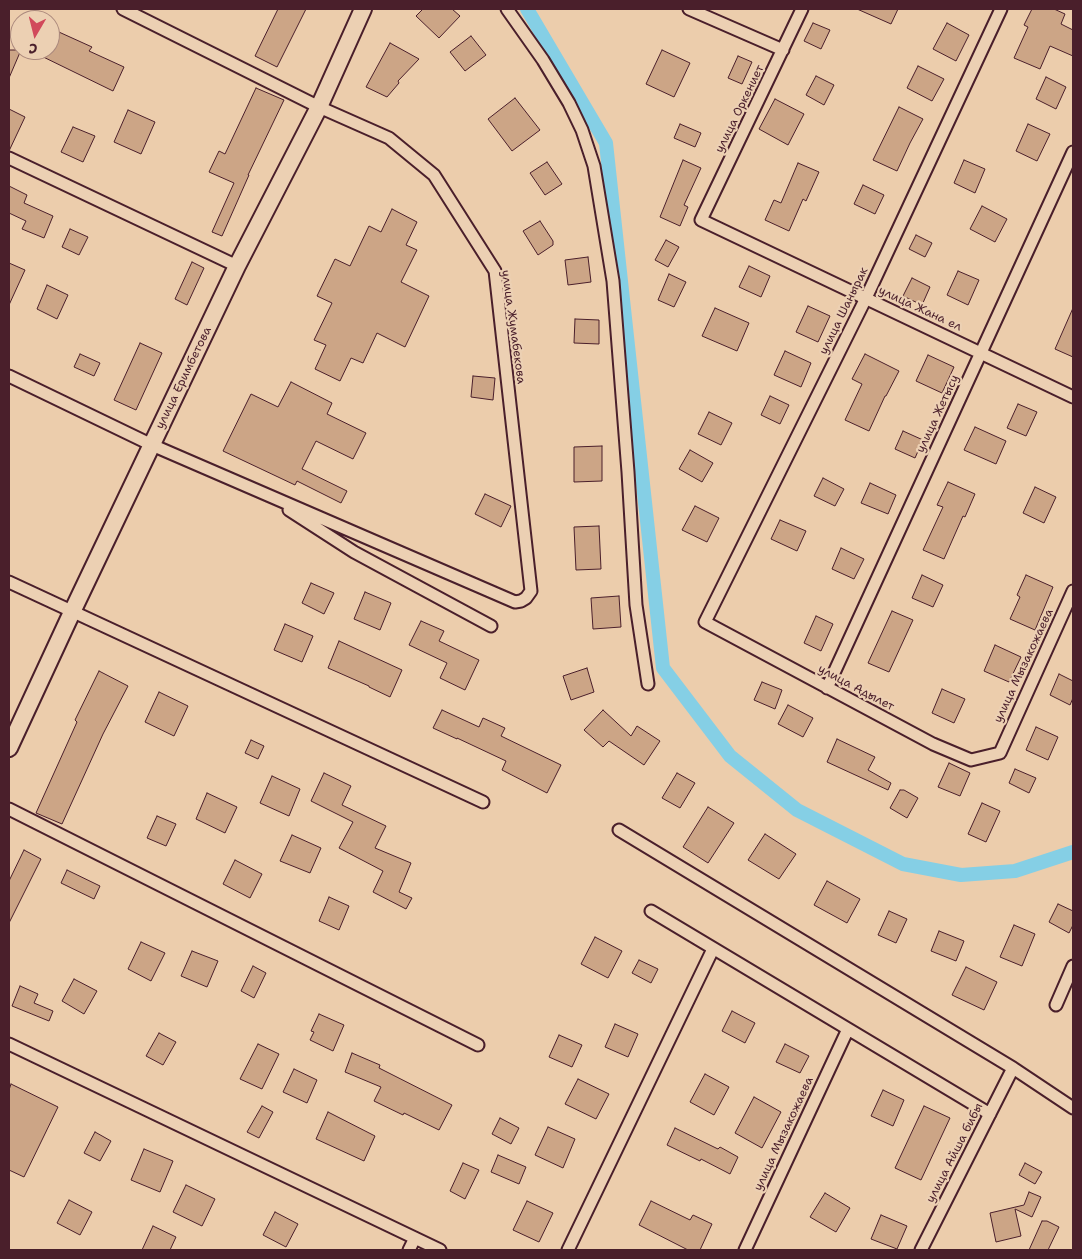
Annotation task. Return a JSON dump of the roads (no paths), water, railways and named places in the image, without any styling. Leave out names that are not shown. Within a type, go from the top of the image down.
[{"type":"main road","name":"улица Еримбетова","points":[[9,748],[72,610],[237,266],[319,107],[359,10]]},
{"type":"street","name":"улица Жумабекова","points":[[123,9],[319,107],[389,138],[434,176],[494,271],[531,591],[526,598],[515,602],[260,492]]},
{"type":"street","points":[[507,9],[543,60],[569,104],[582,130],[594,166],[613,281],[636,605],[648,684]]},
{"type":"street","points":[[688,9],[783,50]]},
{"type":"street","name":"улица Оркениет","points":[[701,220],[802,9]]},
{"type":"street","name":"улица Шанырак","points":[[705,622],[866,298],[1001,9]]},
{"type":"street","name":"улица Жетысу","points":[[827,688],[1073,152]]},
{"type":"street","points":[[9,158],[237,266]]},
{"type":"street","name":"улица Жана ел","points":[[701,220],[1073,398]]},
{"type":"street","points":[[9,376],[152,444],[260,492],[354,552],[491,626]]},
{"type":"street","points":[[9,582],[483,802]]},
{"type":"street","name":"улица Мызакожаева","points":[[1000,752],[1073,591]]},
{"type":"street","name":"улица Адылет","points":[[705,622],[933,744],[971,760],[1000,752]]},
{"type":"street","points":[[9,808],[478,1045]]},
{"type":"street","points":[[619,830],[1013,1068],[1073,1108]]},
{"type":"street","points":[[650,912],[990,1114]]},
{"type":"street","points":[[568,1250],[713,949]]},
{"type":"street","points":[[1056,1005],[1073,966]]},
{"type":"street","name":"улица Мызакожаева","points":[[745,1250],[848,1029]]},
{"type":"street","points":[[9,1044],[440,1250]]},
{"type":"street","name":"улица Айша бибы","points":[[921,1250],[1013,1068]]},
{"type":"street","points":[[409,1250],[415,1238]]},
{"type":"waterway","points":[[527,9],[606,143],[663,668],[730,756],[797,810],[903,864],[961,875],[1015,871],[1073,852]]}]
